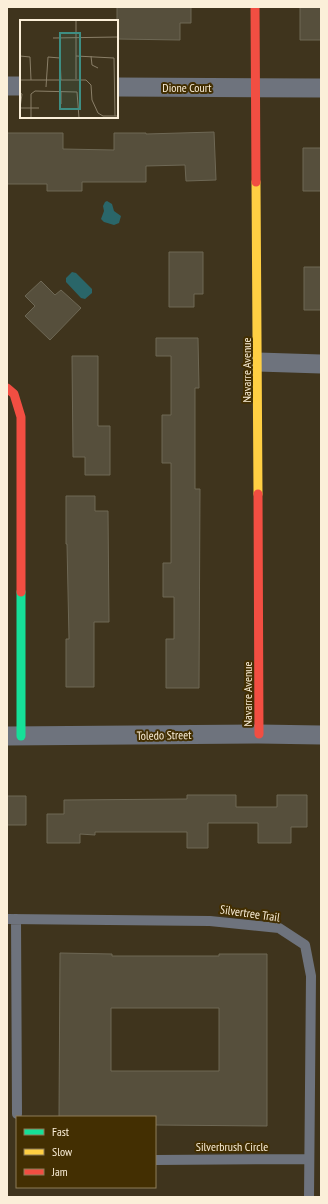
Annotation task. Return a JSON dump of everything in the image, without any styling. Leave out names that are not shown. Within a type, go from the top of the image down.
[{"type":"street","name":"Navarre Avenue","points":[[255,7],[259,734]]},
{"type":"street","points":[[7,86],[20,86]]},
{"type":"street","name":"Dione Court","points":[[118,87],[321,88]]},
{"type":"street","points":[[258,362],[321,364]]},
{"type":"street","points":[[7,388],[14,394],[21,417],[14,736]]},
{"type":"street","name":"Toledo Street","points":[[14,736],[259,734],[321,735]]},
{"type":"lane","points":[[12,919],[16,1114]]},
{"type":"lane","name":"Silvertree Trail","points":[[12,919],[210,920],[279,928],[305,945],[311,976],[309,1197]]},
{"type":"lane","name":"Silverbrush Circle","points":[[156,1160],[309,1159]]},
{"type":"water","points":[[107,201],[112,204],[114,211],[121,216],[119,223],[114,225],[104,222],[101,219],[104,211],[103,206]]},
{"type":"water","points":[[72,272],[76,273],[92,289],[92,293],[85,299],[81,298],[66,282],[66,278]]},
{"type":"building","points":[[117,7],[191,7],[191,23],[180,23],[180,40],[118,39]]},
{"type":"building","points":[[300,7],[321,7],[321,40],[300,40]]},
{"type":"building","points":[[214,132],[216,180],[186,181],[185,165],[146,166],[146,182],[82,182],[82,191],[47,191],[47,184],[7,184],[7,133],[63,133],[63,149],[114,150],[114,133],[146,134]]},
{"type":"building","points":[[303,148],[321,148],[321,191],[303,191]]},
{"type":"building","points":[[169,252],[203,252],[203,294],[194,294],[194,307],[169,307]]},
{"type":"building","points":[[304,267],[321,267],[321,310],[304,310]]},
{"type":"building","points":[[41,281],[55,295],[61,290],[81,308],[50,340],[25,316],[35,306],[25,296]]},
{"type":"building","points":[[156,338],[198,338],[199,388],[195,388],[195,489],[200,489],[199,688],[166,688],[166,639],[174,639],[174,597],[163,597],[163,563],[171,563],[171,463],[162,463],[162,415],[171,415],[171,356],[156,356]]},
{"type":"building","points":[[72,356],[98,356],[98,426],[110,426],[110,475],[85,475],[85,457],[73,457]]},
{"type":"building","points":[[66,496],[95,496],[95,511],[108,511],[109,622],[94,622],[94,687],[66,687],[66,639],[69,639]]},
{"type":"building","points":[[187,795],[236,795],[236,807],[277,807],[277,795],[307,795],[307,827],[291,827],[291,843],[258,843],[258,823],[208,823],[208,848],[187,848],[187,832],[95,832],[95,835],[80,834],[80,843],[47,843],[47,814],[64,814],[64,800],[187,799]]},
{"type":"building","points":[[7,796],[26,796],[26,825],[7,825]]},
{"type":"building","points":[[60,953],[112,954],[112,956],[219,956],[219,954],[267,954],[267,1126],[156,1125],[156,1116],[59,1116]],"holes":[[[111,1008],[219,1008],[219,1071],[111,1071]]]},
{"type":"traffic: fast","points":[[21,592],[21,736]]},
{"type":"traffic: slow","points":[[256,182],[258,494]]},
{"type":"traffic: jam","points":[[255,7],[256,182]]},
{"type":"traffic: jam","points":[[7,388],[14,394],[21,417],[21,592]]},
{"type":"traffic: jam","points":[[258,494],[259,734]]}]
